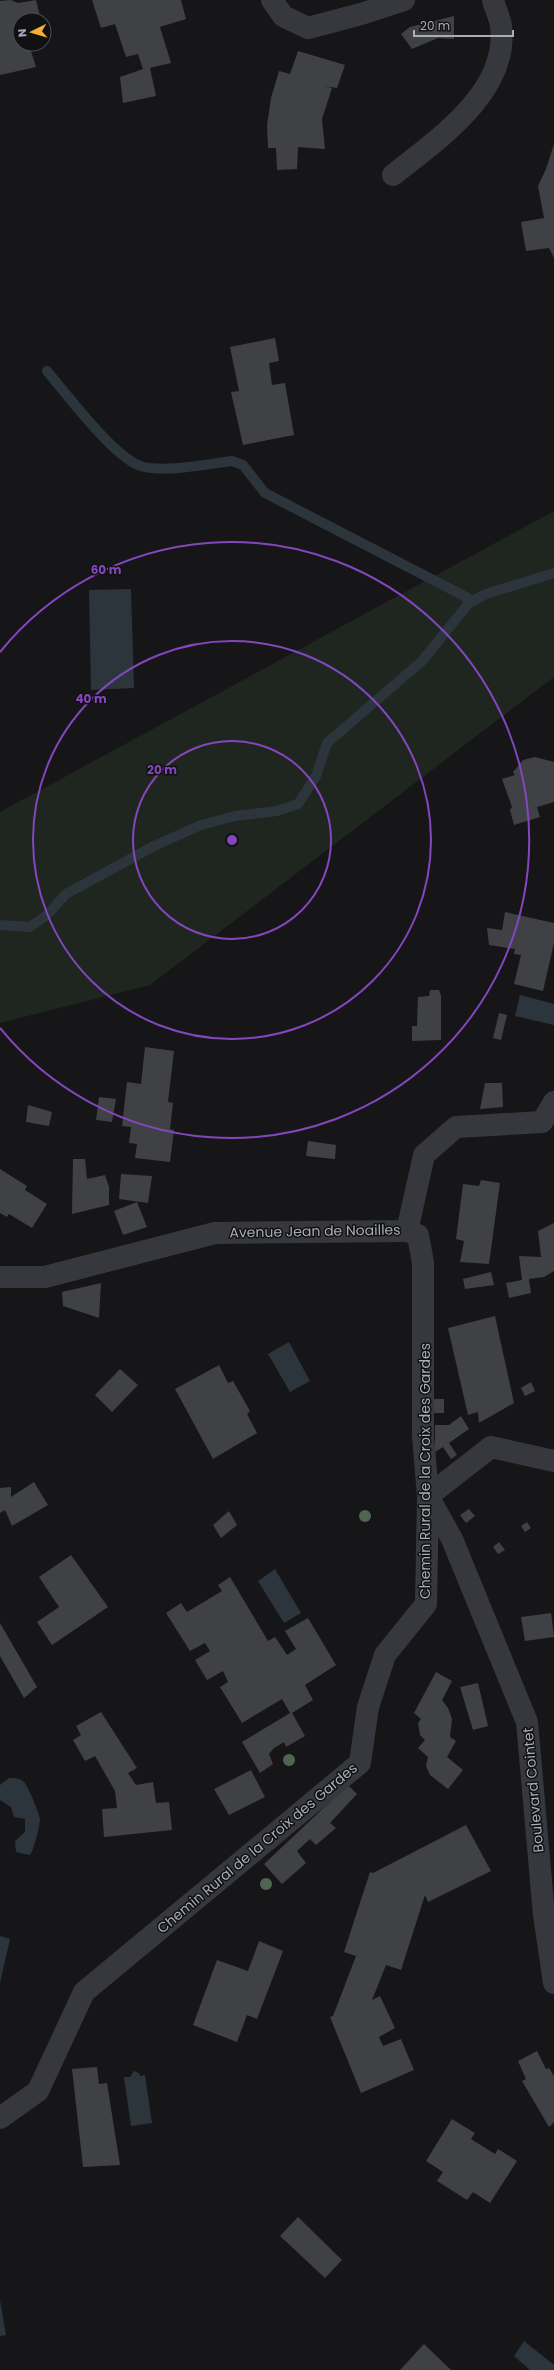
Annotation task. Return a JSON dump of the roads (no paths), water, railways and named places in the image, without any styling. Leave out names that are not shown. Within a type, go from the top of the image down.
[{"type":"street","points":[[272,0],[283,16],[308,28],[361,14],[404,0]]},
{"type":"street","points":[[393,175],[447,132],[489,85],[500,56],[501,26],[493,0]]},
{"type":"street","name":"Avenue Jean de Noailles","points":[[0,1277],[45,1277],[215,1233],[407,1231],[424,1155],[456,1127],[542,1122],[554,1102]]},
{"type":"street","name":"Chemin Rural de la Croix des Gardes","points":[[0,2118],[38,2091],[84,1992],[360,1763],[368,1707],[385,1655],[426,1604],[428,1496],[423,1436],[424,1263],[418,1235],[407,1231]]},
{"type":"street","points":[[428,1496],[491,1447],[554,1461]]},
{"type":"street","name":"Boulevard Cointet","points":[[428,1496],[452,1539],[527,1722],[544,1914],[554,1983]]},
{"type":"waterway","points":[[47,371],[90,423],[115,449],[127,459],[147,468],[158,469],[197,466],[232,461],[243,465],[265,493],[468,598],[469,603]]},
{"type":"waterway","points":[[0,925],[30,927],[47,915],[66,894],[154,846],[201,825],[235,816],[277,811],[298,804],[316,776],[327,743],[422,661],[469,603],[486,594],[554,573]]}]
